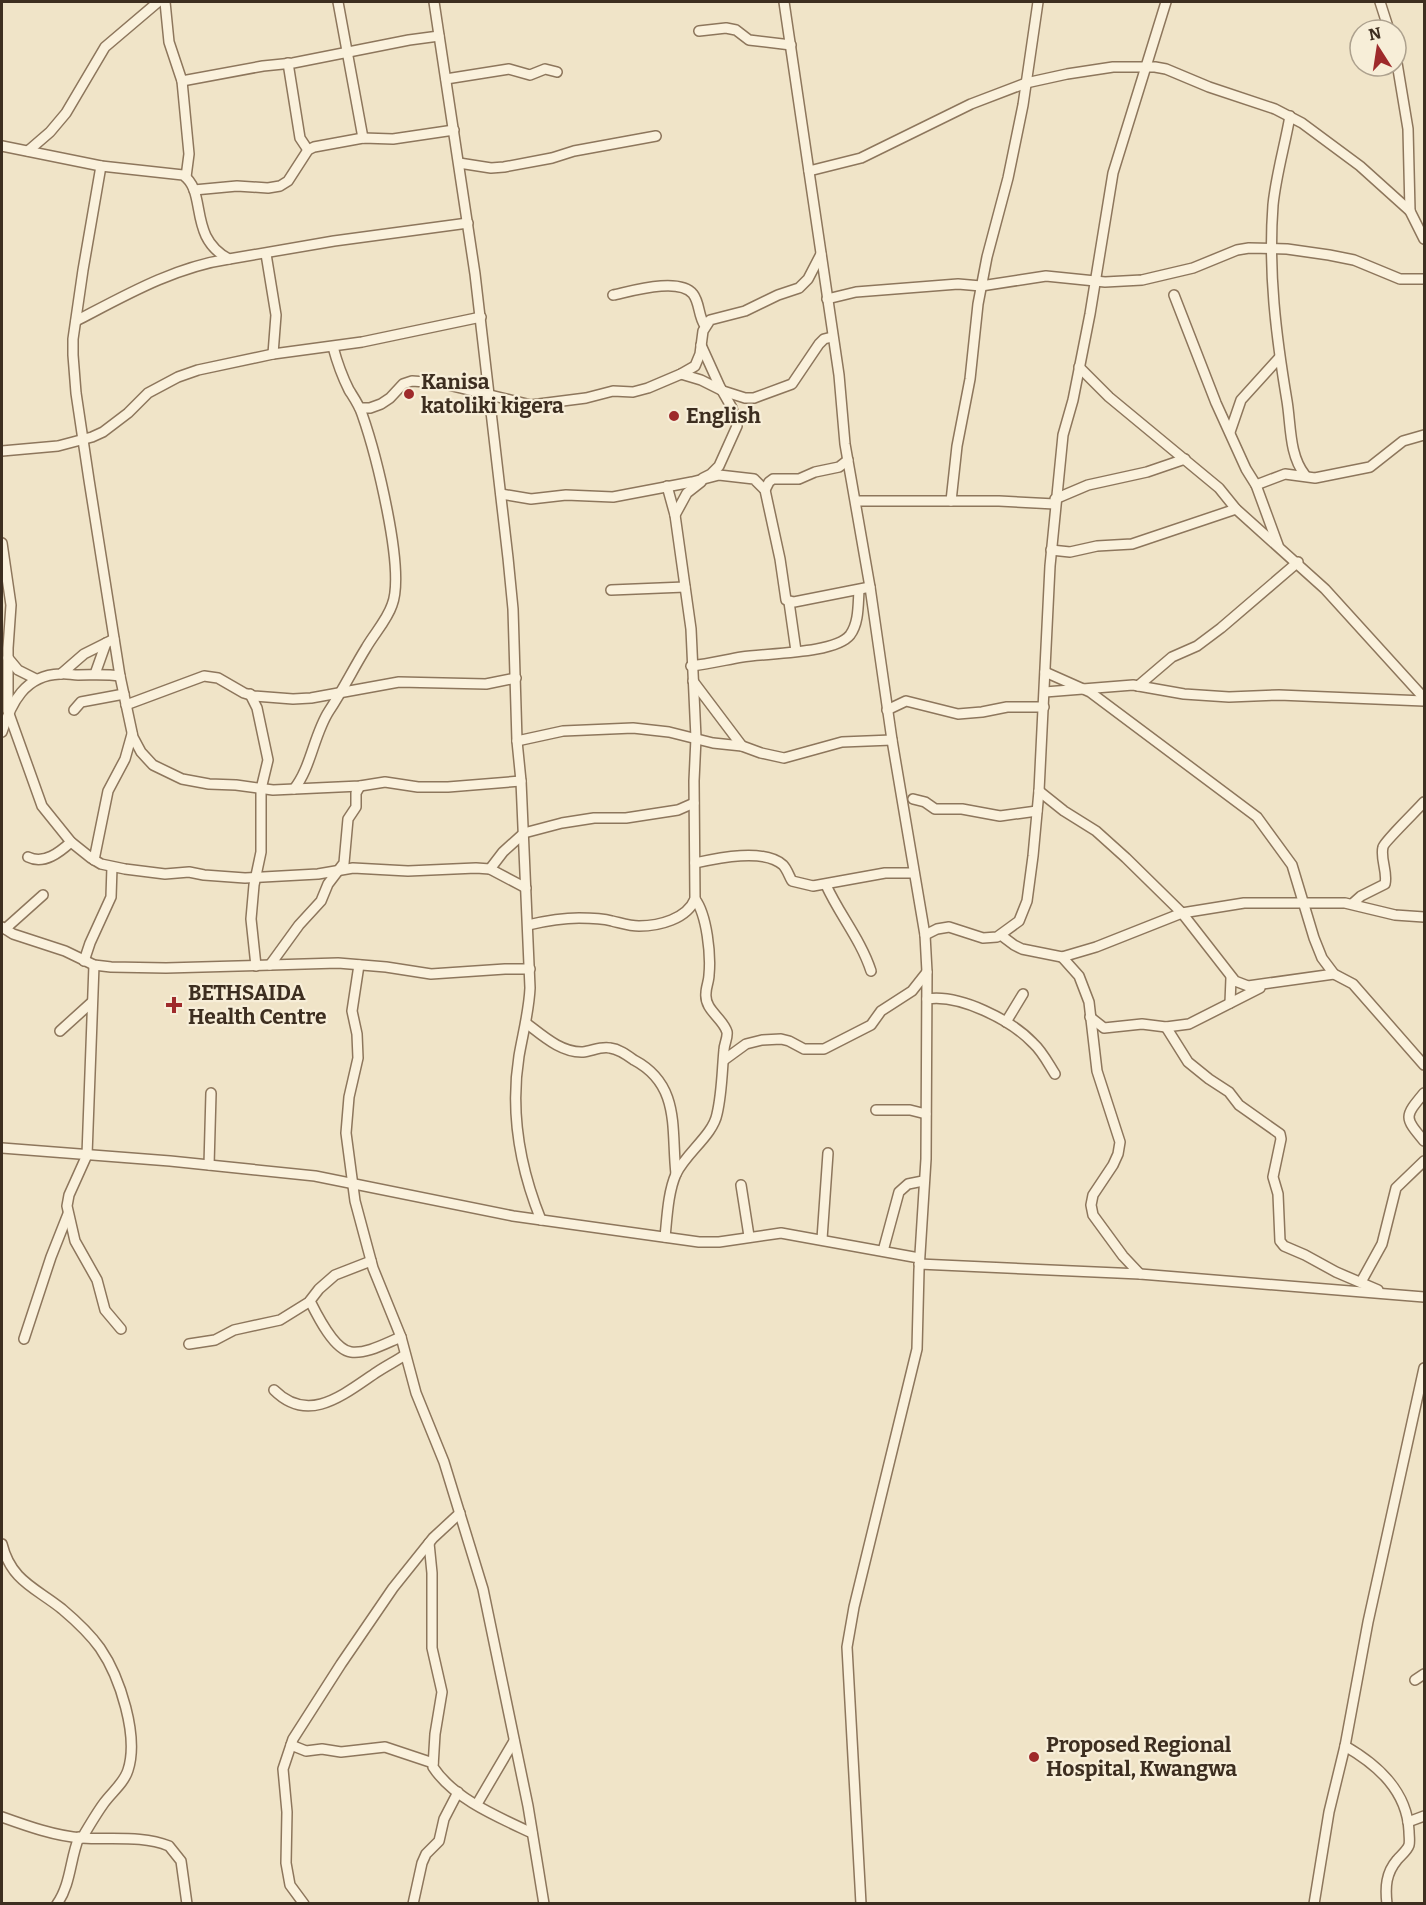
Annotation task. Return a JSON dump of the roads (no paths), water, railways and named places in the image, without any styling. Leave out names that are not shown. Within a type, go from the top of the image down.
[{"type":"street","points":[[28,151],[50,132],[66,113],[105,47],[158,2]]},
{"type":"street","points":[[165,2],[169,42],[182,81],[189,154],[186,177]]},
{"type":"street","points":[[338,2],[363,138]]},
{"type":"street","points":[[434,2],[481,317],[513,609],[517,741],[530,969],[530,1003],[519,1057],[518,1130],[524,1169],[541,1220]]},
{"type":"street","points":[[784,2],[839,375],[848,460],[925,935],[927,972],[926,1114],[917,1349],[854,1607],[847,1647],[861,1904]]},
{"type":"street","points":[[951,501],[957,446],[970,379],[981,286],[1008,178],[1038,2]]},
{"type":"street","points":[[925,935],[937,929],[950,927],[983,938],[1002,936],[1019,921],[1027,901],[1039,791],[1051,550],[1063,435],[1073,400],[1096,280],[1113,173],[1167,2]]},
{"type":"street","points":[[1380,2],[1385,18]]},
{"type":"street","points":[[699,31],[726,28],[736,30],[749,40],[791,45]]},
{"type":"street","points":[[182,81],[440,36]]},
{"type":"street","points":[[288,63],[300,138],[308,150]]},
{"type":"street","points":[[809,171],[861,158],[971,104],[1026,83],[1102,68],[1146,66],[1166,69],[1290,116],[1317,133],[1360,166],[1410,211],[1425,239]]},
{"type":"street","points":[[446,79],[504,69],[530,75],[545,69],[557,72]]},
{"type":"street","points":[[1400,78],[1408,129],[1410,211]]},
{"type":"street","points":[[1290,116],[1274,197],[1272,248],[1274,314],[1293,446],[1299,466],[1305,475]]},
{"type":"street","points":[[194,190],[237,186],[268,188],[280,186],[288,181],[308,150],[321,145],[363,138],[393,139],[454,130]]},
{"type":"street","points":[[459,163],[491,168],[504,167],[656,136]]},
{"type":"street","points":[[2,146],[101,166],[179,173],[186,177],[194,190],[199,220],[209,242],[217,252],[229,259]]},
{"type":"street","points":[[101,166],[76,321],[73,356],[110,641],[132,734],[146,759],[162,771],[196,783],[280,791],[360,786],[385,782],[418,787],[448,787],[521,780]]},
{"type":"street","points":[[76,321],[160,279],[205,263],[345,239],[468,223]]},
{"type":"street","points":[[827,299],[866,291],[958,284],[981,286],[1046,276],[1108,282],[1144,280],[1198,266],[1240,250],[1272,248],[1354,260],[1400,279],[1425,279]]},
{"type":"street","points":[[266,254],[276,315],[273,354]]},
{"type":"street","points":[[360,408],[370,408],[381,404],[403,384],[412,381],[440,383],[531,405],[613,391],[636,391],[681,374],[697,363],[701,335],[705,326],[713,319],[745,311],[799,288],[808,279],[821,254]]},
{"type":"street","points":[[613,295],[657,286],[684,288],[694,295],[705,326]]},
{"type":"street","points":[[1174,296],[1200,366],[1246,469],[1256,485],[1280,549]]},
{"type":"street","points":[[2,451],[58,446],[83,441],[104,432],[148,393],[178,377],[198,370],[273,354],[333,347],[481,317]]},
{"type":"street","points":[[681,374],[701,380],[723,391],[751,399],[789,386],[819,344],[824,339],[832,337]]},
{"type":"street","points":[[501,494],[531,499],[566,495],[613,497],[692,482],[711,474],[719,466],[736,429],[734,414],[701,345]]},
{"type":"street","points":[[294,789],[302,778],[325,718],[392,607],[395,578],[392,536],[376,466],[360,408],[342,375],[333,347]]},
{"type":"street","points":[[1230,432],[1241,400],[1279,358]]},
{"type":"street","points":[[1079,367],[1109,397],[1219,488],[1236,508],[1280,549],[1298,562],[1425,699]]},
{"type":"street","points":[[1256,485],[1285,474],[1317,477],[1370,467],[1403,441],[1425,435]]},
{"type":"street","points":[[856,501],[1055,501],[1088,485],[1146,472],[1185,459]]},
{"type":"street","points":[[765,490],[773,479],[799,479],[815,471],[839,467],[848,460]]},
{"type":"street","points":[[703,478],[719,475],[754,479],[765,490],[780,560],[784,596],[789,602],[796,651]]},
{"type":"street","points":[[675,515],[687,494],[701,483],[703,478]]},
{"type":"street","points":[[528,925],[577,918],[602,919],[633,926],[646,925],[678,917],[691,908],[695,899],[696,738],[691,629],[675,515],[666,486]]},
{"type":"street","points":[[1051,550],[1070,552],[1097,546],[1132,544],[1236,508]]},
{"type":"street","points":[[2,543],[10,595],[8,711],[2,732]]},
{"type":"street","points":[[1138,686],[1172,657],[1197,646],[1221,628],[1298,562]]},
{"type":"street","points":[[611,590],[685,587]]},
{"type":"street","points":[[789,602],[870,587]]},
{"type":"street","points":[[691,666],[742,657],[829,647],[849,636],[858,615],[859,590]]},
{"type":"street","points":[[61,674],[84,654],[110,641]]},
{"type":"street","points":[[95,674],[110,641]]},
{"type":"street","points":[[8,658],[18,670],[36,679]]},
{"type":"street","points":[[1045,672],[1084,688],[1257,817],[1289,860],[1322,958],[1334,974],[1353,984],[1425,1065]]},
{"type":"street","points":[[8,711],[20,693],[36,679],[61,674],[120,676]]},
{"type":"street","points":[[126,705],[204,676],[218,678],[250,694],[271,698],[302,699],[399,682],[486,684],[516,678]]},
{"type":"street","points":[[692,681],[742,746]]},
{"type":"street","points":[[1045,692],[1126,685],[1184,694],[1229,697],[1279,695],[1425,699]]},
{"type":"street","points":[[74,710],[81,702],[124,694]]},
{"type":"street","points":[[250,694],[256,704],[267,747],[267,766],[261,789],[261,852],[251,920],[256,966]]},
{"type":"street","points":[[887,710],[906,701],[958,714],[1007,707],[1044,707]]},
{"type":"street","points":[[8,711],[39,800],[49,816],[71,842],[94,860],[112,867],[165,874],[189,872],[204,875],[256,877],[318,874],[367,868],[408,871],[490,869],[526,888]]},
{"type":"street","points":[[517,741],[563,731],[633,728],[669,732],[719,744],[742,746],[784,758],[842,742],[892,740]]},
{"type":"street","points":[[94,860],[108,790],[124,759],[132,734]]},
{"type":"street","points":[[270,965],[298,925],[321,901],[328,884],[340,870],[344,862],[348,819],[356,807],[356,793],[360,786]]},
{"type":"street","points":[[1039,791],[1064,811],[1096,831],[1126,858],[1182,913],[1231,978],[1240,984],[1266,985],[1334,974]]},
{"type":"street","points":[[913,800],[925,802],[935,809],[968,809],[1000,816],[1037,811]]},
{"type":"street","points":[[490,869],[503,852],[524,833],[570,821],[626,818],[678,810],[694,802]]},
{"type":"street","points":[[1352,904],[1385,884],[1383,853],[1385,842],[1425,802]]},
{"type":"street","points":[[28,857],[35,860],[48,857],[71,842]]},
{"type":"street","points":[[695,863],[729,857],[764,856],[783,865],[794,882],[813,886],[885,873],[914,873]]},
{"type":"street","points":[[84,961],[111,897],[112,867]]},
{"type":"street","points":[[826,885],[835,906],[864,953],[871,971]]},
{"type":"street","points":[[43,895],[3,928],[13,934],[65,951],[94,965],[111,968],[338,963],[431,974],[530,969]]},
{"type":"street","points":[[665,1237],[671,1191],[676,1174],[691,1151],[715,1124],[727,1031],[711,1010],[705,997],[709,976],[708,959],[703,914],[695,899]]},
{"type":"street","points":[[1002,936],[1022,948],[1062,957],[1088,950],[1182,913],[1244,903],[1352,904],[1395,915],[1425,916]]},
{"type":"street","points":[[1062,957],[1079,976],[1089,1002],[1100,1085],[1120,1142],[1116,1160],[1093,1195],[1091,1205],[1093,1215],[1123,1256],[1140,1274]]},
{"type":"street","points":[[94,965],[87,1155],[68,1198],[68,1215],[75,1241],[97,1280],[105,1310],[121,1329]]},
{"type":"street","points":[[359,965],[352,1011],[357,1034],[358,1058],[349,1097],[346,1133],[353,1185],[371,1261],[401,1337],[416,1393],[443,1459],[483,1589],[544,1904]]},
{"type":"street","points":[[724,1060],[746,1044],[762,1040],[781,1039],[804,1049],[825,1049],[871,1025],[881,1011],[912,991],[927,972]]},
{"type":"street","points":[[1230,1003],[1231,978]]},
{"type":"street","points":[[1092,1030],[1142,1024],[1166,1027],[1196,1022],[1266,985]]},
{"type":"street","points":[[1006,1022],[1023,994]]},
{"type":"street","points":[[927,999],[942,998],[969,1005],[1006,1022],[1035,1044],[1055,1074]]},
{"type":"street","points":[[60,1031],[92,1002]]},
{"type":"street","points":[[1090,1017],[1103,1027]]},
{"type":"street","points":[[526,1023],[565,1049],[581,1052],[605,1047],[615,1049],[652,1070],[660,1081],[670,1105],[676,1174]]},
{"type":"street","points":[[1166,1027],[1188,1062],[1229,1092],[1239,1105],[1280,1134],[1273,1177],[1278,1194],[1280,1241],[1284,1246],[1383,1292]]},
{"type":"street","points":[[209,1165],[211,1093]]},
{"type":"street","points":[[1425,1093],[1412,1107],[1408,1116],[1409,1123],[1425,1141]]},
{"type":"street","points":[[876,1110],[910,1110],[926,1114]]},
{"type":"street","points":[[2,1148],[315,1176],[541,1220],[709,1242],[781,1233],[883,1251],[919,1261],[1140,1274],[1425,1297]]},
{"type":"street","points":[[822,1239],[828,1153]]},
{"type":"street","points":[[1360,1282],[1382,1244],[1396,1188],[1425,1161]]},
{"type":"street","points":[[883,1251],[899,1192],[908,1184],[923,1181]]},
{"type":"street","points":[[741,1185],[749,1236]]},
{"type":"street","points":[[24,1339],[56,1243],[68,1215]]},
{"type":"street","points":[[189,1344],[215,1340],[234,1330],[280,1320],[310,1301],[319,1289],[335,1275],[371,1261]]},
{"type":"street","points":[[310,1301],[337,1344],[344,1350],[352,1353],[367,1351],[401,1337]]},
{"type":"street","points":[[273,1390],[292,1404],[306,1406],[321,1404],[365,1382],[405,1355]]},
{"type":"street","points":[[1314,1904],[1329,1812],[1345,1746],[1368,1622],[1425,1368]]},
{"type":"street","points":[[304,1904],[290,1885],[286,1863],[287,1812],[283,1769],[291,1745],[324,1689],[393,1588],[429,1543],[460,1513]]},
{"type":"street","points":[[429,1543],[432,1581],[432,1648],[442,1692],[432,1763],[439,1775],[458,1792],[532,1833]]},
{"type":"street","points":[[2,1545],[11,1567],[23,1583],[61,1609],[101,1649],[128,1714],[130,1752],[128,1772],[80,1837],[72,1855],[67,1886],[57,1904]]},
{"type":"street","points":[[1415,1680],[1425,1674]]},
{"type":"street","points":[[477,1804],[514,1741]]},
{"type":"street","points":[[291,1745],[306,1751],[322,1749],[341,1752],[385,1748],[432,1763]]},
{"type":"street","points":[[1345,1746],[1368,1760],[1404,1804],[1408,1822],[1408,1846],[1388,1876],[1387,1904]]},
{"type":"street","points":[[413,1904],[422,1863],[426,1854],[439,1841],[444,1819],[458,1792]]},
{"type":"street","points":[[1408,1822],[1425,1816]]},
{"type":"street","points":[[2,1817],[52,1832],[80,1837],[140,1840],[169,1846],[181,1861],[187,1904]]},
{"type":"place","name":"Kanisa katoliki kigera","points":[[409,394]]},
{"type":"place","name":"English","points":[[674,416]]},
{"type":"place","name":"BETHSAIDA Health Centre","points":[[174,1005]]},
{"type":"place","name":"Proposed Regional Hospital, Kwangwa","points":[[1034,1757]]}]
